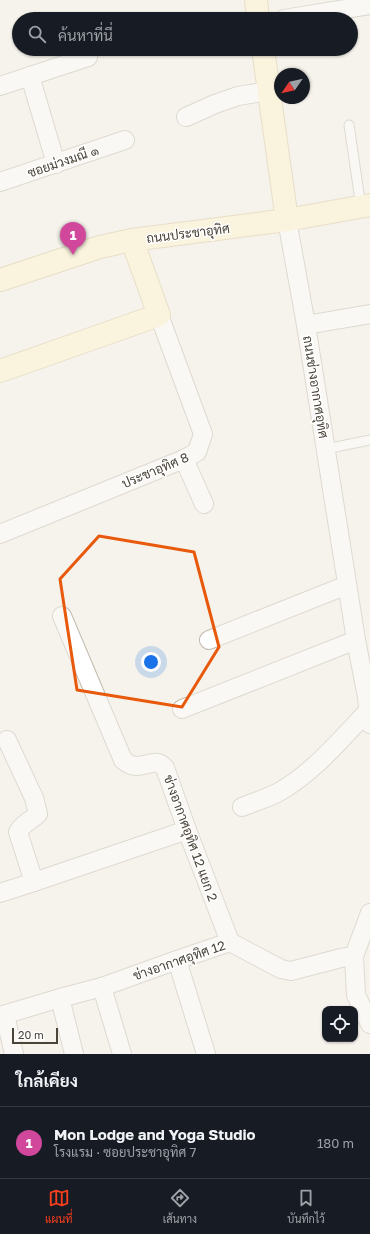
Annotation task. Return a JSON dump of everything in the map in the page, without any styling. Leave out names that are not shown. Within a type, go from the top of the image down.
[{"type":"street","points":[[256,0],[257,12]]},
{"type":"street","points":[[327,12],[370,5]]},
{"type":"street","name":"ถนนช่างอากาศอุทิศ","points":[[264,56],[287,220],[306,325],[356,640],[369,707]]},
{"type":"street","points":[[0,86],[88,57]]},
{"type":"street","points":[[30,76],[56,164]]},
{"type":"street","points":[[186,117],[238,96],[269,92]]},
{"type":"street","name":"ซอยม่วงมณี ๑","points":[[0,182],[125,140]]},
{"type":"street","name":"ถนนประชาอุทิศ","points":[[159,315],[132,240],[287,220],[366,206]]},
{"type":"street","points":[[0,280],[100,247],[132,240]]},
{"type":"street","points":[[306,325],[370,314]]},
{"type":"street","points":[[0,371],[159,315]]},
{"type":"street","name":"ประชาอุทิศ 8","points":[[0,534],[184,459],[197,452],[203,434],[159,315]]},
{"type":"street","points":[[184,459],[204,504]]},
{"type":"street","points":[[209,640],[347,585]]},
{"type":"street","name":"ช่างอากาศอุทิศ 12 แยก 2","points":[[62,616],[123,760],[129,765],[136,767],[157,762],[162,764],[165,768],[230,942]]},
{"type":"street","points":[[182,709],[356,640]]},
{"type":"street","points":[[242,807],[278,793],[313,768],[369,707]]},
{"type":"street","points":[[7,740],[34,798],[37,808],[38,814],[20,827],[18,832],[34,882]]},
{"type":"street","points":[[0,894],[187,830]]},
{"type":"street","points":[[370,913],[354,956],[356,995],[370,1024]]},
{"type":"street","name":"ช่างอากาศอุทิศ 12","points":[[2,1015],[102,987],[230,942],[281,969],[291,971],[354,956]]},
{"type":"street","points":[[177,960],[206,1054]]},
{"type":"street","points":[[102,987],[122,1054]]},
{"type":"street","points":[[60,998],[74,1054]]},
{"type":"street","points":[[2,1015],[14,1054]]},
{"type":"lane","points":[[349,125],[366,206]]},
{"type":"lane","points":[[326,449],[370,440]]},
{"type":"highlighted area","points":[[99,536],[194,552],[219,647],[182,707],[77,690],[60,579]]},
{"type":"place","name":"Mon Lodge and Yoga Studio","points":[[73,255]]}]
